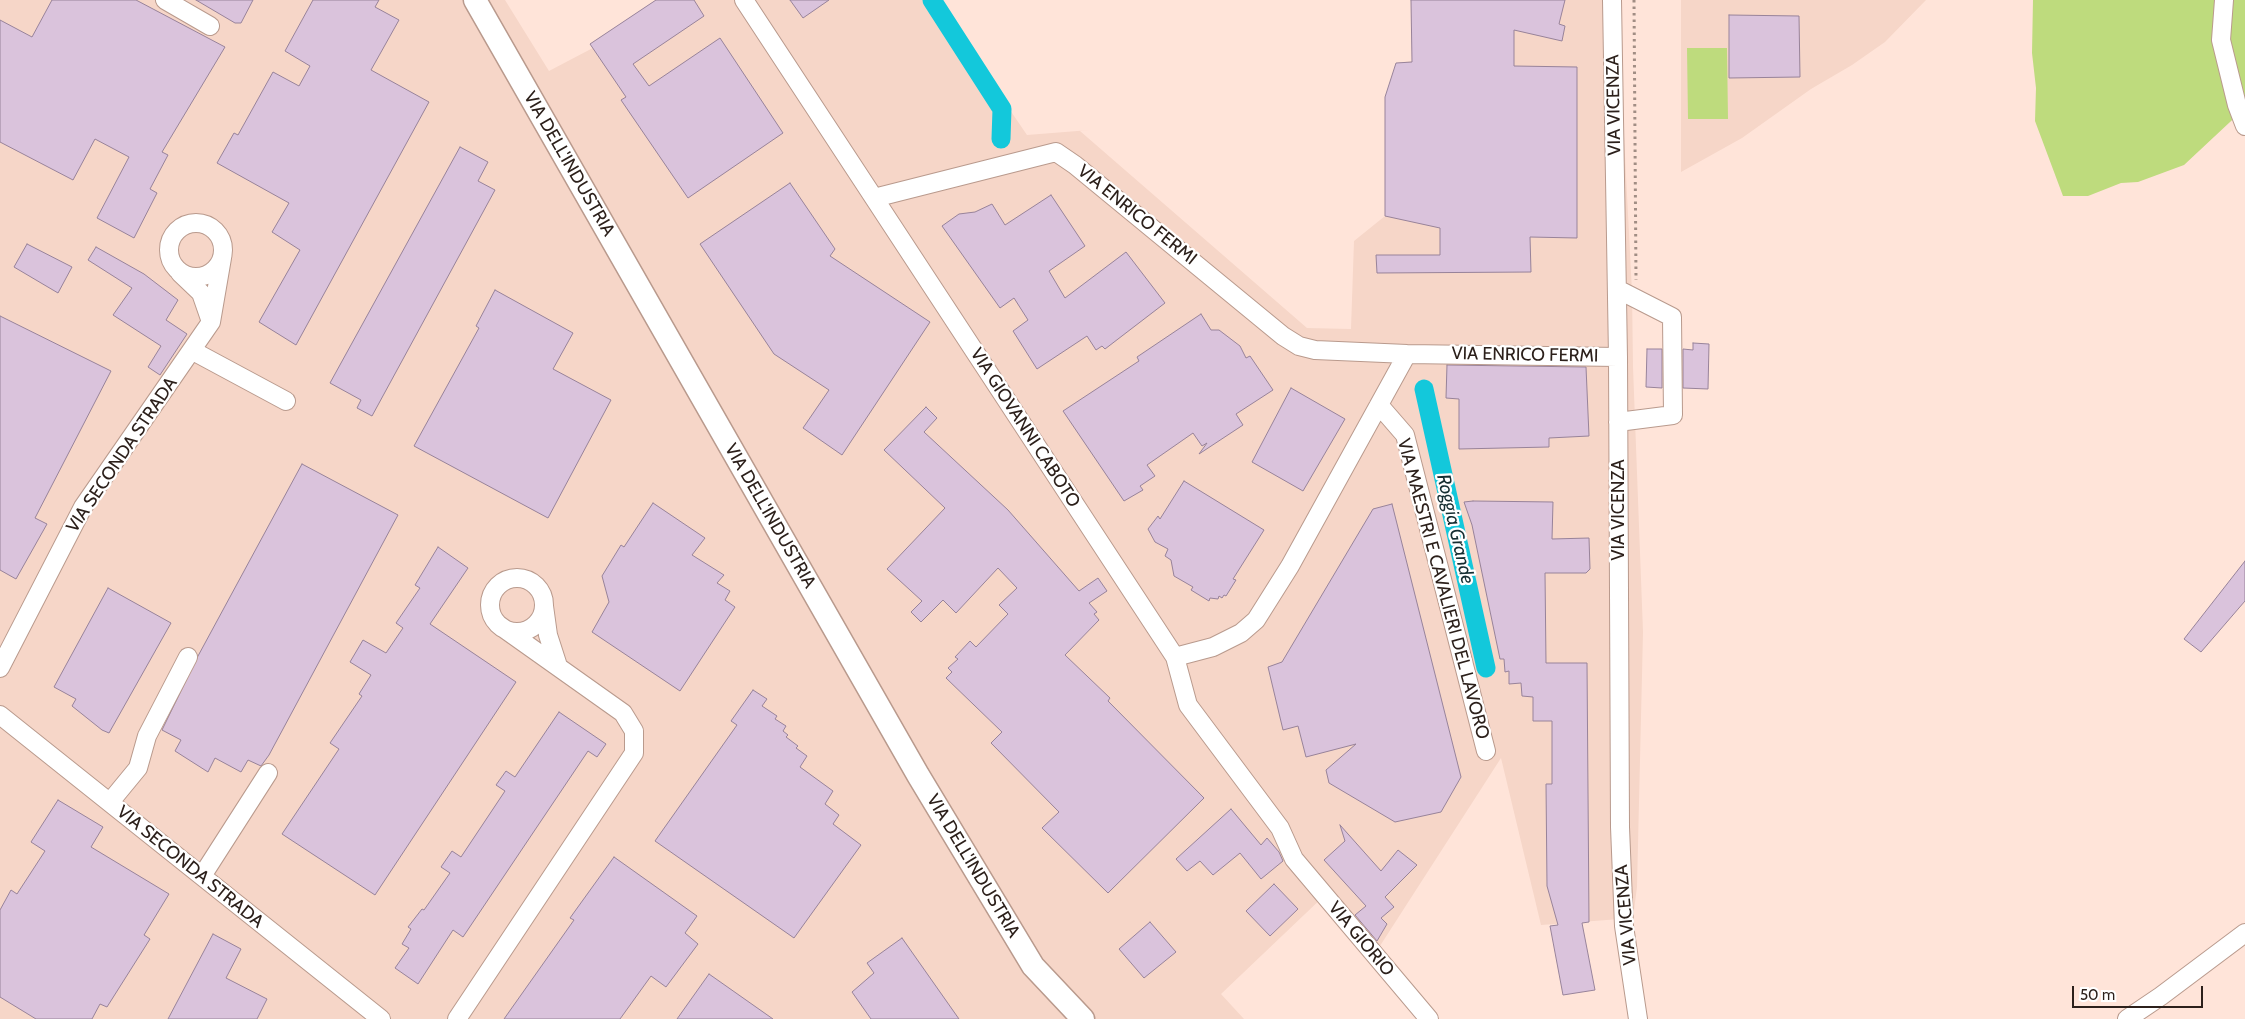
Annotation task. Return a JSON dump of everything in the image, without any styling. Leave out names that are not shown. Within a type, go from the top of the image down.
[{"type":"main road","name":"VIA DELL'INDUSTRIA","points":[[475,0],[918,775],[1034,966],[1083,1019]]},
{"type":"street","points":[[165,0],[210,26]]},
{"type":"street","points":[[744,0],[874,198]]},
{"type":"street","name":"VIA VICENZA","points":[[1612,0],[1618,357],[1620,827],[1624,926],[1638,1019]]},
{"type":"street","points":[[2224,0],[2221,40],[2237,105],[2245,126]]},
{"type":"street","name":"VIA ENRICO FERMI","points":[[874,198],[1056,152],[1075,164],[1283,336],[1299,346],[1315,350],[1407,354],[1618,357]]},
{"type":"street","name":"VIA GIOVANNI CABOTO","points":[[874,198],[1175,657],[1188,705],[1280,828],[1294,859]]},
{"type":"street","name":"VIA SECONDA STRADA","points":[[0,668],[83,507],[211,322],[223,249],[216,232],[200,223],[191,223],[182,226],[171,239],[169,256],[178,271],[201,293],[211,322]]},
{"type":"street","points":[[178,271],[186,275],[203,276],[218,266],[222,258]]},
{"type":"street","points":[[1617,288],[1672,317],[1673,415],[1618,422]]},
{"type":"street","points":[[193,350],[286,400]]},
{"type":"street","points":[[1175,657],[1213,647],[1240,633],[1256,620],[1290,566],[1407,354]]},
{"type":"street","name":"VIA MAESTRI E CAVALIERI DEL LAVORO","points":[[1379,405],[1405,435],[1486,751]]},
{"type":"street","points":[[457,1019],[634,753],[634,731],[623,713],[499,626],[490,611],[490,602],[497,586],[503,581],[521,578],[530,581],[542,594],[548,634],[558,666]]},
{"type":"street","points":[[499,626],[515,632],[532,627],[539,621],[544,603]]},
{"type":"street","points":[[110,802],[138,768],[147,736],[188,657]]},
{"type":"street","name":"VIA SECONDA STRADA","points":[[0,715],[381,1019]]},
{"type":"street","points":[[202,876],[268,773]]},
{"type":"street","name":"VIA GIORIO","points":[[1294,859],[1429,1019]]},
{"type":"street","points":[[2127,1019],[2245,933]]},
{"type":"shaded area","points":[[0,0],[505,0],[549,71],[629,29],[656,0],[935,0],[1027,135],[1090,130],[1080,131],[1307,328],[1351,329],[1354,241],[1385,216],[1385,97],[1396,63],[1412,61],[1411,0],[1617,0],[1632,292],[1643,632],[1637,887],[1633,918],[1541,925],[1501,758],[1378,949],[1326,894],[1221,994],[1244,1019],[0,1019]]},
{"type":"shaded area","points":[[1681,0],[1926,0],[1885,42],[1852,65],[1811,89],[1742,138],[1681,172]]},
{"type":"green space","points":[[2033,0],[2245,0],[2245,108],[2184,165],[2138,182],[2121,183],[2088,196],[2063,196],[2035,121],[2036,88],[2032,53]]},
{"type":"green space","points":[[1687,48],[1727,48],[1728,119],[1688,119]]},
{"type":"building","points":[[52,0],[136,0],[225,47],[162,152],[168,155],[150,189],[157,193],[134,238],[97,218],[129,157],[95,139],[73,180],[0,142],[0,20],[32,37]]},
{"type":"building","points":[[196,0],[253,0],[241,23],[235,23]]},
{"type":"building","points":[[313,0],[379,0],[375,7],[399,20],[371,70],[429,102],[296,345],[259,322],[300,250],[272,232],[289,203],[217,163],[234,133],[238,135],[273,72],[299,86],[310,66],[285,51]]},
{"type":"building","points":[[656,0],[694,0],[704,16],[633,64],[649,86],[720,38],[783,133],[688,198],[621,100],[626,97],[590,44]]},
{"type":"building","points":[[790,0],[829,0],[803,18]]},
{"type":"building","points":[[1411,0],[1565,0],[1559,24],[1565,26],[1562,41],[1514,30],[1514,66],[1577,67],[1577,238],[1530,237],[1531,272],[1377,273],[1376,255],[1440,255],[1440,228],[1385,216],[1385,97],[1396,63],[1412,62]]},
{"type":"building","points":[[1729,15],[1799,16],[1800,77],[1729,78]]},
{"type":"building","points":[[460,147],[488,162],[478,181],[495,190],[372,416],[357,408],[361,400],[330,383]]},
{"type":"building","points":[[790,183],[835,249],[830,256],[930,322],[842,455],[803,428],[829,390],[774,354],[700,244]]},
{"type":"building","points":[[1051,195],[1085,246],[1049,271],[1065,298],[1126,252],[1165,303],[1105,349],[1102,346],[1096,350],[1087,336],[1037,369],[1013,331],[1028,320],[1014,298],[1000,308],[942,226],[959,214],[975,212],[992,204],[1005,225]]},
{"type":"building","points":[[27,244],[72,267],[58,293],[14,267]]},
{"type":"building","points":[[96,247],[144,274],[178,300],[166,320],[187,334],[160,375],[148,367],[161,346],[113,315],[132,288],[88,260]]},
{"type":"building","points":[[495,290],[573,333],[553,369],[611,400],[548,518],[414,446],[479,328],[476,326]]},
{"type":"building","points":[[1201,314],[1211,330],[1219,330],[1240,346],[1246,358],[1250,356],[1273,390],[1236,414],[1243,425],[1199,454],[1207,443],[1202,446],[1193,433],[1147,465],[1155,476],[1140,486],[1143,490],[1124,501],[1063,411],[1139,361],[1137,357]]},
{"type":"building","points":[[0,316],[111,371],[35,518],[47,524],[16,579],[0,570]]},
{"type":"building","points":[[1693,343],[1709,344],[1708,389],[1683,388],[1683,349],[1693,350]]},
{"type":"building","points":[[1647,349],[1662,349],[1662,388],[1646,387]]},
{"type":"building","points":[[1447,365],[1586,367],[1589,436],[1549,438],[1549,447],[1459,449],[1459,399],[1446,398]]},
{"type":"building","points":[[1291,388],[1345,419],[1303,491],[1252,462]]},
{"type":"building","points":[[926,407],[937,418],[924,432],[1008,510],[1079,591],[1098,578],[1107,591],[1089,603],[1097,612],[1094,614],[1099,620],[1065,655],[1110,698],[1108,701],[1204,798],[1108,893],[1042,828],[1059,812],[991,743],[1002,732],[946,678],[952,672],[948,668],[958,659],[955,657],[970,641],[976,647],[1008,614],[999,605],[1017,588],[998,568],[956,613],[943,600],[921,622],[911,612],[922,601],[887,569],[945,508],[884,450]]},
{"type":"building","points":[[302,464],[398,515],[269,755],[261,766],[248,760],[241,772],[215,758],[208,772],[175,751],[181,740],[162,730],[198,656]]},
{"type":"building","points":[[1184,481],[1264,530],[1233,579],[1236,580],[1226,596],[1224,595],[1222,598],[1219,596],[1218,599],[1210,598],[1209,601],[1191,590],[1193,587],[1174,576],[1171,560],[1165,556],[1168,549],[1155,542],[1148,529],[1158,516],[1160,519]]},
{"type":"building","points":[[1464,502],[1553,502],[1552,539],[1589,538],[1590,569],[1586,573],[1545,573],[1546,663],[1587,663],[1589,922],[1582,923],[1595,990],[1563,995],[1550,926],[1558,925],[1547,886],[1546,784],[1552,784],[1552,721],[1533,721],[1533,697],[1522,696],[1521,683],[1509,684],[1509,671],[1505,672],[1504,659],[1500,659],[1472,525]]},
{"type":"building","points":[[653,503],[705,538],[692,555],[724,575],[717,583],[730,591],[725,600],[735,607],[680,691],[592,632],[609,602],[602,576],[621,545],[624,547]]},
{"type":"building","points":[[1392,504],[1461,777],[1441,812],[1395,822],[1329,783],[1326,770],[1356,744],[1306,757],[1298,726],[1283,730],[1268,667],[1282,662],[1373,509]]},
{"type":"building","points":[[438,547],[468,568],[430,624],[516,682],[375,895],[282,834],[339,749],[330,743],[362,696],[359,694],[371,675],[350,662],[363,640],[386,653],[403,628],[396,623],[420,588],[415,585]]},
{"type":"building","points":[[2245,561],[2245,601],[2201,652],[2184,639]]},
{"type":"building","points":[[108,588],[171,623],[109,733],[102,730],[72,706],[76,699],[54,687]]},
{"type":"building","points":[[753,690],[767,699],[762,706],[777,716],[775,719],[786,726],[783,731],[788,735],[786,737],[807,756],[800,767],[833,791],[825,804],[839,815],[833,824],[861,845],[794,938],[655,841],[737,725],[731,721]]},
{"type":"building","points":[[559,712],[606,744],[597,757],[588,751],[463,937],[453,930],[418,984],[395,968],[409,948],[402,944],[411,929],[408,927],[422,909],[424,910],[450,873],[441,867],[452,851],[461,857],[505,791],[496,785],[506,771],[515,777]]},
{"type":"building","points":[[58,800],[103,827],[91,847],[169,894],[144,935],[150,939],[107,1007],[100,1004],[92,1019],[36,1019],[0,997],[0,910],[11,890],[17,894],[45,851],[31,842]]},
{"type":"building","points":[[1231,809],[1261,845],[1267,838],[1279,852],[1283,861],[1261,879],[1240,853],[1213,875],[1200,861],[1187,871],[1176,859]]},
{"type":"building","points":[[1340,825],[1381,871],[1398,850],[1417,865],[1385,897],[1394,907],[1381,918],[1387,924],[1377,941],[1355,915],[1366,906],[1324,860],[1345,841]]},
{"type":"building","points":[[614,857],[697,916],[685,933],[698,944],[666,987],[651,976],[620,1019],[504,1019],[574,920],[570,918]]},
{"type":"building","points":[[1274,884],[1298,909],[1270,936],[1246,911]]},
{"type":"building","points":[[1150,922],[1176,952],[1144,978],[1119,949]]},
{"type":"building","points":[[213,934],[241,949],[226,978],[267,999],[257,1019],[168,1019]]},
{"type":"building","points":[[902,938],[959,1019],[871,1019],[852,992],[874,973],[867,963]]},
{"type":"building","points":[[709,974],[773,1019],[677,1019]]},
{"type":"waterway","points":[[932,0],[1002,109],[1001,139]]},
{"type":"waterway","name":"Roggia Grande","points":[[1424,389],[1486,668]]}]
